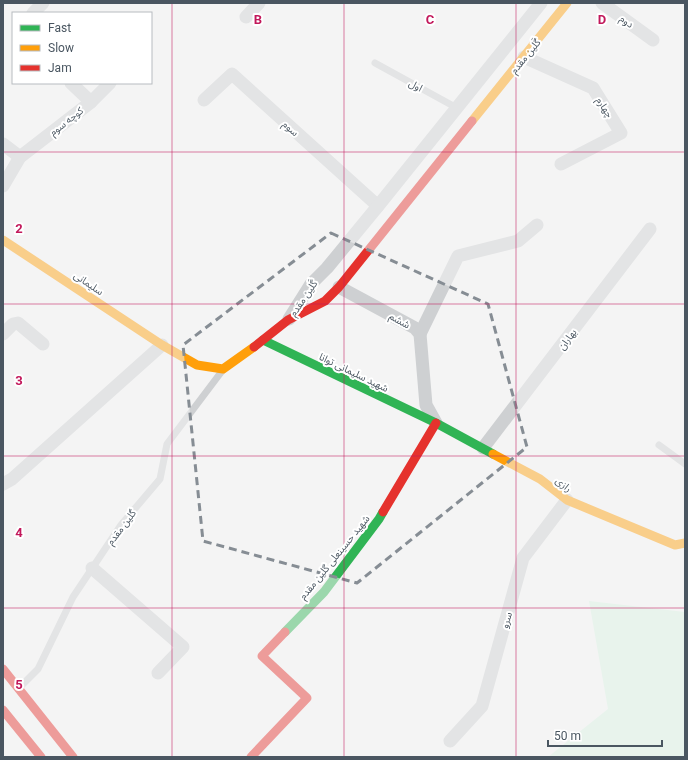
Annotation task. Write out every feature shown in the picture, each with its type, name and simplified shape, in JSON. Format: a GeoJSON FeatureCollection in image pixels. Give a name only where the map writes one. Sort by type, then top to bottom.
{"type":"FeatureCollection","features":[{"type":"Feature","properties":{"kind":"street"},"geometry":{"type":"LineString","coordinates":[[34,12],[42,3]]}},
{"type":"Feature","properties":{"kind":"street"},"geometry":{"type":"LineString","coordinates":[[246,17],[259,3]]}},
{"type":"Feature","properties":{"kind":"street","name":"گَلین مقدم"},"geometry":{"type":"LineString","coordinates":[[288,320],[311,284],[327,268],[378,206],[541,3]]}},
{"type":"Feature","properties":{"kind":"street","name":"گَلین مقدم"},"geometry":{"type":"LineString","coordinates":[[288,320],[325,301],[339,287],[567,3]]}},
{"type":"Feature","properties":{"kind":"street","name":"دوم"},"geometry":{"type":"LineString","coordinates":[[602,3],[653,40]]}},
{"type":"Feature","properties":{"kind":"street","name":"چهارم"},"geometry":{"type":"LineString","coordinates":[[524,57],[592,88],[621,133],[561,164]]}},
{"type":"Feature","properties":{"kind":"street","name":"سوم"},"geometry":{"type":"LineString","coordinates":[[204,100],[232,74],[378,206]]}},
{"type":"Feature","properties":{"kind":"street","name":"کوچه سوم"},"geometry":{"type":"LineString","coordinates":[[20,158],[91,102],[72,84]]}},
{"type":"Feature","properties":{"kind":"street"},"geometry":{"type":"LineString","coordinates":[[91,102],[109,84]]}},
{"type":"Feature","properties":{"kind":"street"},"geometry":{"type":"LineString","coordinates":[[3,144],[20,158],[3,186]]}},
{"type":"Feature","properties":{"kind":"street"},"geometry":{"type":"LineString","coordinates":[[420,334],[458,256],[518,241],[537,226]]}},
{"type":"Feature","properties":{"kind":"street","name":"بهاران"},"geometry":{"type":"LineString","coordinates":[[483,448],[650,229]]}},
{"type":"Feature","properties":{"kind":"street","name":"سلیمانی"},"geometry":{"type":"LineString","coordinates":[[3,240],[162,345],[197,365],[223,369]]}},
{"type":"Feature","properties":{"kind":"street","name":"ششم"},"geometry":{"type":"LineString","coordinates":[[339,287],[415,328],[420,334],[426,405],[436,423]]}},
{"type":"Feature","properties":{"kind":"street"},"geometry":{"type":"LineString","coordinates":[[223,369],[288,320]]}},
{"type":"Feature","properties":{"kind":"street"},"geometry":{"type":"LineString","coordinates":[[3,334],[12,324],[18,323],[43,344]]}},
{"type":"Feature","properties":{"kind":"street","name":"شهید سلیمانی توانا"},"geometry":{"type":"LineString","coordinates":[[263,340],[436,423]]}},
{"type":"Feature","properties":{"kind":"street"},"geometry":{"type":"LineString","coordinates":[[3,484],[12,479],[162,345]]}},
{"type":"Feature","properties":{"kind":"street","name":"رازی"},"geometry":{"type":"LineString","coordinates":[[436,423],[540,479],[567,500],[675,545],[685,543]]}},
{"type":"Feature","properties":{"kind":"street","name":"شهید حسینعلی گلین مقدم"},"geometry":{"type":"LineString","coordinates":[[250,757],[307,698],[262,656],[324,592],[379,519],[436,423]]}},
{"type":"Feature","properties":{"kind":"street","name":"سرو"},"geometry":{"type":"LineString","coordinates":[[450,741],[482,706],[523,558],[567,500]]}},
{"type":"Feature","properties":{"kind":"street"},"geometry":{"type":"LineString","coordinates":[[92,568],[183,647],[158,673]]}},
{"type":"Feature","properties":{"kind":"street"},"geometry":{"type":"LineString","coordinates":[[3,669],[73,757]]}},
{"type":"Feature","properties":{"kind":"street"},"geometry":{"type":"LineString","coordinates":[[3,710],[41,757]]}},
{"type":"Feature","properties":{"kind":"lane","name":"اول"},"geometry":{"type":"LineString","coordinates":[[374,63],[457,108]]}},
{"type":"Feature","properties":{"kind":"lane","name":"گلین مقدم"},"geometry":{"type":"LineString","coordinates":[[19,688],[38,669],[73,597],[121,525],[160,479],[167,444],[223,369]]}},
{"type":"Feature","properties":{"kind":"lane"},"geometry":{"type":"LineString","coordinates":[[659,445],[685,464]]}},
{"type":"Feature","properties":{"kind":"highlighted area"},"geometry":{"type":"Polygon","coordinates":[[[331,233],[488,304],[527,447],[357,583],[203,541],[183,345],[331,233]]]}},
{"type":"Feature","properties":{"kind":"green space"},"geometry":{"type":"Polygon","coordinates":[[[589,601],[685,612],[685,757],[548,757],[608,709],[589,601]]]}},
{"type":"Feature","properties":{"kind":"traffic: fast"},"geometry":{"type":"LineString","coordinates":[[263,340],[436,423],[493,454]]}},
{"type":"Feature","properties":{"kind":"traffic: fast"},"geometry":{"type":"LineString","coordinates":[[285,632],[324,592],[383,512]]}},
{"type":"Feature","properties":{"kind":"traffic: slow"},"geometry":{"type":"LineString","coordinates":[[472,121],[567,3]]}},
{"type":"Feature","properties":{"kind":"traffic: slow"},"geometry":{"type":"LineString","coordinates":[[3,240],[162,345],[197,365],[223,369],[254,347]]}},
{"type":"Feature","properties":{"kind":"traffic: slow"},"geometry":{"type":"LineString","coordinates":[[493,454],[540,479],[567,500],[675,545],[685,543]]}},
{"type":"Feature","properties":{"kind":"traffic: jam"},"geometry":{"type":"LineString","coordinates":[[254,347],[288,320],[325,301],[339,287],[472,121]]}},
{"type":"Feature","properties":{"kind":"traffic: jam"},"geometry":{"type":"LineString","coordinates":[[383,512],[436,423]]}},
{"type":"Feature","properties":{"kind":"traffic: jam"},"geometry":{"type":"LineString","coordinates":[[251,757],[307,698],[262,656],[285,632]]}},
{"type":"Feature","properties":{"kind":"traffic: jam"},"geometry":{"type":"LineString","coordinates":[[3,669],[73,757]]}},
{"type":"Feature","properties":{"kind":"traffic: jam"},"geometry":{"type":"LineString","coordinates":[[3,710],[41,757]]}}]}
